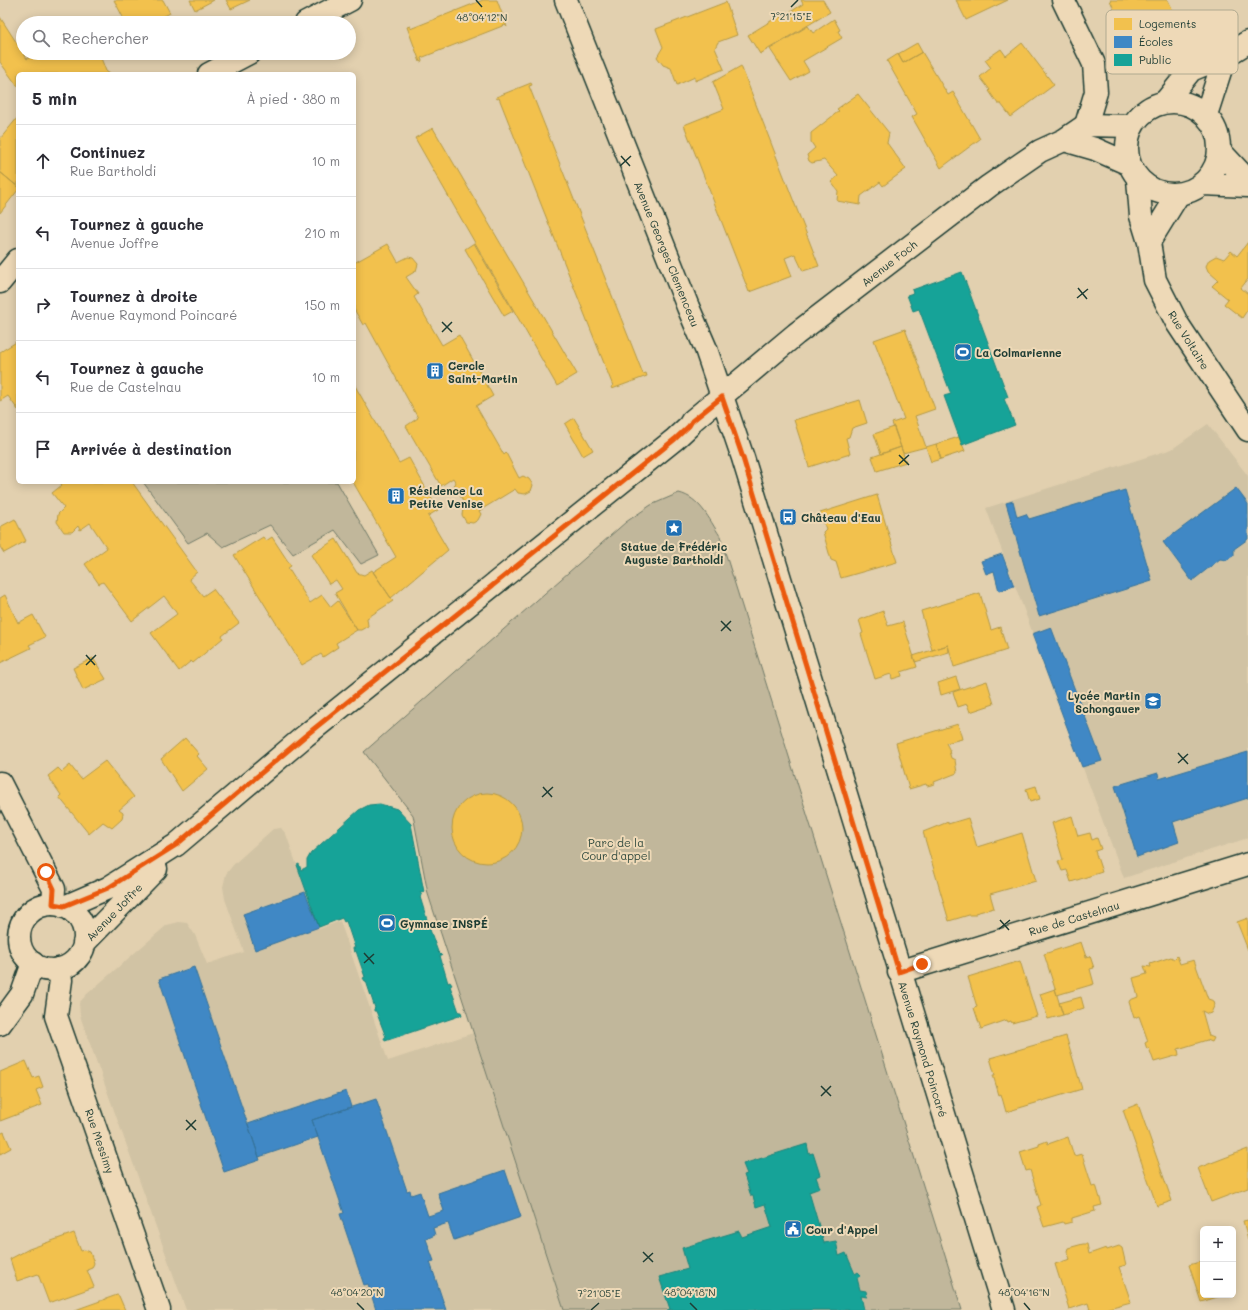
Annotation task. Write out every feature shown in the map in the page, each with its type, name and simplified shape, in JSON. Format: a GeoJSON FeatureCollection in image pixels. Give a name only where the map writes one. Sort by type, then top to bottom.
{"type":"FeatureCollection","features":[{"type":"Feature","properties":{"kind":"street"},"geometry":{"type":"LineString","coordinates":[[319,16],[350,0]]}},
{"type":"Feature","properties":{"kind":"street","name":"Avenue Georges Clemenceau"},"geometry":{"type":"LineString","coordinates":[[566,0],[706,349],[722,397]]}},
{"type":"Feature","properties":{"kind":"street"},"geometry":{"type":"LineString","coordinates":[[1063,0],[1094,64],[1096,92],[1086,125],[1132,126]]}},
{"type":"Feature","properties":{"kind":"street"},"geometry":{"type":"LineString","coordinates":[[1238,48],[1248,42]]}},
{"type":"Feature","properties":{"kind":"street"},"geometry":{"type":"LineString","coordinates":[[213,72],[236,60]]}},
{"type":"Feature","properties":{"kind":"street"},"geometry":{"type":"LineString","coordinates":[[1165,102],[1188,74]]}},
{"type":"Feature","properties":{"kind":"street"},"geometry":{"type":"LineString","coordinates":[[1206,115],[1219,74]]}},
{"type":"Feature","properties":{"kind":"street"},"geometry":{"type":"LineString","coordinates":[[1064,140],[1095,149],[1134,172],[1156,192],[1178,195],[1203,184],[1215,170],[1220,151],[1216,131],[1206,115],[1187,104],[1165,102],[1146,110],[1132,126],[1126,145],[1134,172]]}},
{"type":"Feature","properties":{"kind":"street","name":"Avenue Foch"},"geometry":{"type":"LineString","coordinates":[[722,397],[796,334],[989,186],[1040,151],[1064,140],[1086,125]]}},
{"type":"Feature","properties":{"kind":"street"},"geometry":{"type":"LineString","coordinates":[[1220,151],[1248,181]]}},
{"type":"Feature","properties":{"kind":"street","name":"Rue Voltaire"},"geometry":{"type":"LineString","coordinates":[[1134,172],[1141,216],[1149,242],[1155,280],[1177,323],[1248,430]]}},
{"type":"Feature","properties":{"kind":"street"},"geometry":{"type":"LineString","coordinates":[[1203,184],[1248,186]]}},
{"type":"Feature","properties":{"kind":"street"},"geometry":{"type":"LineString","coordinates":[[1149,242],[1178,195]]}},
{"type":"Feature","properties":{"kind":"street"},"geometry":{"type":"LineString","coordinates":[[0,282],[16,262]]}},
{"type":"Feature","properties":{"kind":"street","name":"Avenue Joffre"},"geometry":{"type":"LineString","coordinates":[[58,905],[108,888],[176,845],[305,736],[675,439],[689,426],[692,421],[722,397]]}},
{"type":"Feature","properties":{"kind":"street","name":"Avenue Raymond Poincaré"},"geometry":{"type":"LineString","coordinates":[[722,397],[743,458],[899,972],[1004,1310]]}},
{"type":"Feature","properties":{"kind":"street"},"geometry":{"type":"LineString","coordinates":[[0,783],[54,889],[58,905]]}},
{"type":"Feature","properties":{"kind":"street","name":"Avenue Joffre"},"geometry":{"type":"LineString","coordinates":[[84,944],[159,866],[176,845]]}},
{"type":"Feature","properties":{"kind":"street","name":"Rue de Castelnau"},"geometry":{"type":"LineString","coordinates":[[899,972],[1248,864]]}},
{"type":"Feature","properties":{"kind":"street"},"geometry":{"type":"LineString","coordinates":[[58,905],[78,916],[83,926],[85,937],[84,944],[77,958],[69,965],[58,969],[46,969],[33,963],[27,958],[21,948],[10,937],[27,916],[36,908],[58,905]]}},
{"type":"Feature","properties":{"kind":"street"},"geometry":{"type":"LineString","coordinates":[[0,1024],[22,994],[33,963]]}},
{"type":"Feature","properties":{"kind":"street","name":"Rue Messimy"},"geometry":{"type":"LineString","coordinates":[[58,969],[60,980],[56,1016],[159,1310]]}},
{"type":"Feature","properties":{"kind":"shaded area","name":"Lycée Martin Schongauer"},"geometry":{"type":"Polygon","coordinates":[[[1208,424],[1248,476],[1248,838],[1124,878],[986,508],[1172,449],[1208,424]]]}},
{"type":"Feature","properties":{"kind":"shaded area"},"geometry":{"type":"Polygon","coordinates":[[[281,828],[286,834],[319,929],[340,921],[388,1061],[473,1033],[564,1310],[186,1310],[80,1016],[79,1003],[87,994],[167,925],[179,922],[187,923],[195,935],[207,964],[244,952],[225,899],[223,887],[226,874],[234,864],[273,829],[281,828]]]}},
{"type":"Feature","properties":{"kind":"green space"},"geometry":{"type":"Polygon","coordinates":[[[144,484],[338,484],[379,555],[361,564],[335,530],[293,554],[270,525],[223,547],[207,533],[188,543],[144,484]]]}},
{"type":"Feature","properties":{"kind":"green space","name":"Parc de la Cour d'appel"},"geometry":{"type":"Polygon","coordinates":[[[679,493],[693,499],[698,504],[708,516],[720,536],[962,1310],[564,1310],[428,894],[413,815],[364,752],[626,522],[651,505],[679,493]]]}},
{"type":"Feature","properties":{"kind":"building: Logements"},"geometry":{"type":"Polygon","coordinates":[[[114,0],[163,0],[170,13],[164,16],[122,16],[114,0]]]}},
{"type":"Feature","properties":{"kind":"building: Logements"},"geometry":{"type":"Polygon","coordinates":[[[190,0],[214,0],[195,10],[190,0]]]}},
{"type":"Feature","properties":{"kind":"building: Logements"},"geometry":{"type":"Polygon","coordinates":[[[226,0],[250,0],[231,9],[226,0]]]}},
{"type":"Feature","properties":{"kind":"building: Logements"},"geometry":{"type":"Polygon","coordinates":[[[483,0],[497,0],[507,27],[505,25],[421,58],[422,61],[420,62],[407,27],[410,26],[410,29],[483,0]]]}},
{"type":"Feature","properties":{"kind":"building: Logements"},"geometry":{"type":"Polygon","coordinates":[[[801,0],[823,0],[830,12],[760,54],[748,35],[779,16],[781,18],[803,4],[801,0]]]}},
{"type":"Feature","properties":{"kind":"building: Logements"},"geometry":{"type":"Polygon","coordinates":[[[956,0],[1008,0],[966,20],[956,0]]]}},
{"type":"Feature","properties":{"kind":"building: Logements"},"geometry":{"type":"Polygon","coordinates":[[[1110,0],[1168,0],[1173,10],[1114,10],[1110,0]]]}},
{"type":"Feature","properties":{"kind":"building: Logements"},"geometry":{"type":"Polygon","coordinates":[[[726,2],[737,35],[718,42],[715,48],[724,69],[695,81],[695,77],[677,85],[671,68],[663,65],[657,57],[663,47],[656,29],[726,2]]]}},
{"type":"Feature","properties":{"kind":"building: Logements"},"geometry":{"type":"Polygon","coordinates":[[[0,17],[16,42],[16,60],[102,60],[107,72],[16,72],[16,84],[0,62],[0,17]]]}},
{"type":"Feature","properties":{"kind":"building: Logements"},"geometry":{"type":"Polygon","coordinates":[[[834,19],[840,30],[838,31],[842,38],[803,61],[809,71],[791,81],[770,49],[808,26],[813,33],[834,19]]]}},
{"type":"Feature","properties":{"kind":"building: Logements"},"geometry":{"type":"Polygon","coordinates":[[[917,43],[922,52],[903,63],[898,54],[917,43]]]}},
{"type":"Feature","properties":{"kind":"building: Logements"},"geometry":{"type":"Polygon","coordinates":[[[1022,43],[1054,85],[1011,117],[1001,104],[998,104],[980,77],[991,68],[985,60],[1001,49],[1006,56],[1022,43]]]}},
{"type":"Feature","properties":{"kind":"building: Logements"},"geometry":{"type":"Polygon","coordinates":[[[922,52],[948,95],[953,92],[980,139],[941,168],[912,117],[917,114],[887,61],[898,54],[903,63],[922,52]]]}},
{"type":"Feature","properties":{"kind":"building: Logements"},"geometry":{"type":"Polygon","coordinates":[[[741,66],[819,266],[803,271],[795,254],[785,258],[792,276],[749,292],[684,125],[724,109],[713,82],[741,66]]]}},
{"type":"Feature","properties":{"kind":"building: Logements"},"geometry":{"type":"Polygon","coordinates":[[[531,83],[532,85],[529,86],[643,374],[646,373],[647,376],[612,389],[611,387],[613,386],[499,98],[497,99],[496,97],[531,83]]]}},
{"type":"Feature","properties":{"kind":"building: Logements"},"geometry":{"type":"Polygon","coordinates":[[[858,94],[889,133],[887,143],[906,169],[883,186],[880,182],[861,196],[860,205],[837,201],[838,191],[831,182],[838,176],[824,160],[812,163],[809,161],[807,155],[815,148],[811,142],[811,133],[839,111],[837,109],[858,94]]]}},
{"type":"Feature","properties":{"kind":"building: Logements"},"geometry":{"type":"Polygon","coordinates":[[[16,119],[16,185],[0,172],[0,139],[16,119]]]}},
{"type":"Feature","properties":{"kind":"building: Logements"},"geometry":{"type":"Polygon","coordinates":[[[433,128],[577,374],[557,386],[415,138],[433,128]]]}},
{"type":"Feature","properties":{"kind":"building: Logements"},"geometry":{"type":"Polygon","coordinates":[[[0,172],[16,185],[16,193],[0,213],[0,172]]]}},
{"type":"Feature","properties":{"kind":"building: Logements"},"geometry":{"type":"Polygon","coordinates":[[[1248,242],[1248,279],[1241,288],[1248,294],[1248,309],[1242,318],[1224,304],[1228,299],[1212,286],[1218,280],[1208,271],[1206,266],[1209,260],[1216,256],[1224,259],[1231,251],[1237,256],[1248,242]]]}},
{"type":"Feature","properties":{"kind":"building: Logements"},"geometry":{"type":"Polygon","coordinates":[[[474,243],[513,311],[504,316],[465,249],[474,243]]]}},
{"type":"Feature","properties":{"kind":"building: Logements","name":"Cercle Saint-Martin"},"geometry":{"type":"Polygon","coordinates":[[[388,244],[398,262],[408,257],[413,258],[418,264],[416,271],[406,277],[418,294],[414,297],[442,345],[459,335],[493,396],[476,406],[504,455],[506,453],[519,478],[523,476],[529,479],[533,485],[531,491],[525,494],[518,493],[515,489],[479,511],[481,514],[478,520],[473,523],[466,522],[462,515],[463,509],[467,508],[454,485],[456,483],[453,478],[441,486],[406,426],[418,418],[366,323],[363,325],[356,313],[356,262],[388,244]]]}},
{"type":"Feature","properties":{"kind":"building: Logements"},"geometry":{"type":"Polygon","coordinates":[[[905,329],[935,409],[915,416],[926,447],[903,453],[892,423],[904,419],[874,340],[905,329]]]}},
{"type":"Feature","properties":{"kind":"building: Logements"},"geometry":{"type":"Polygon","coordinates":[[[16,342],[16,407],[8,396],[0,401],[0,352],[16,342]]]}},
{"type":"Feature","properties":{"kind":"building: Logements","name":"Résidence La Petite Venise"},"geometry":{"type":"Polygon","coordinates":[[[356,388],[399,463],[409,458],[438,510],[428,516],[448,550],[391,598],[373,572],[396,557],[354,484],[356,484],[356,388]]]}},
{"type":"Feature","properties":{"kind":"building: Logements"},"geometry":{"type":"Polygon","coordinates":[[[860,400],[867,423],[852,428],[849,437],[846,438],[850,454],[809,467],[794,420],[860,400]]]}},
{"type":"Feature","properties":{"kind":"building: Logements"},"geometry":{"type":"Polygon","coordinates":[[[574,418],[593,450],[583,456],[565,424],[574,418]]]}},
{"type":"Feature","properties":{"kind":"building: Logements"},"geometry":{"type":"Polygon","coordinates":[[[894,427],[901,447],[881,454],[874,434],[894,427]]]}},
{"type":"Feature","properties":{"kind":"building: Logements"},"geometry":{"type":"Polygon","coordinates":[[[959,437],[965,451],[941,459],[936,444],[959,437]]]}},
{"type":"Feature","properties":{"kind":"building: Logements"},"geometry":{"type":"Polygon","coordinates":[[[936,444],[941,459],[931,462],[926,447],[936,444]]]}},
{"type":"Feature","properties":{"kind":"building: Logements"},"geometry":{"type":"Polygon","coordinates":[[[901,447],[906,462],[877,471],[872,457],[901,447]]]}},
{"type":"Feature","properties":{"kind":"building: Logements"},"geometry":{"type":"Polygon","coordinates":[[[61,484],[133,484],[197,572],[189,579],[203,596],[213,589],[239,623],[222,636],[223,638],[193,663],[191,661],[179,671],[151,633],[177,614],[164,596],[132,621],[103,582],[99,584],[85,564],[107,548],[90,523],[80,530],[78,526],[72,532],[64,532],[57,522],[58,514],[64,508],[52,493],[62,485],[61,484]]]}},
{"type":"Feature","properties":{"kind":"building: Logements"},"geometry":{"type":"Polygon","coordinates":[[[877,495],[897,562],[841,578],[836,562],[831,560],[823,532],[826,529],[820,513],[877,495]]]}},
{"type":"Feature","properties":{"kind":"building: Logements"},"geometry":{"type":"Polygon","coordinates":[[[15,519],[26,541],[4,553],[0,547],[0,527],[15,519]]]}},
{"type":"Feature","properties":{"kind":"building: Logements"},"geometry":{"type":"Polygon","coordinates":[[[263,537],[266,541],[272,537],[291,566],[288,568],[310,603],[322,595],[331,607],[338,601],[357,630],[336,643],[338,647],[323,657],[321,654],[302,665],[234,555],[263,537]]]}},
{"type":"Feature","properties":{"kind":"building: Logements"},"geometry":{"type":"Polygon","coordinates":[[[336,539],[357,573],[364,575],[372,570],[393,601],[367,618],[368,626],[361,630],[357,630],[335,593],[342,589],[336,580],[329,584],[311,555],[336,539]]]}},
{"type":"Feature","properties":{"kind":"building: Logements"},"geometry":{"type":"Polygon","coordinates":[[[980,593],[991,630],[1000,627],[1007,650],[954,667],[948,645],[932,650],[921,611],[980,593]]]}},
{"type":"Feature","properties":{"kind":"building: Logements"},"geometry":{"type":"Polygon","coordinates":[[[5,595],[18,623],[33,615],[45,637],[29,645],[31,648],[0,663],[0,598],[5,595]]]}},
{"type":"Feature","properties":{"kind":"building: Logements"},"geometry":{"type":"Polygon","coordinates":[[[883,611],[888,626],[903,622],[917,667],[901,672],[902,676],[892,679],[891,674],[875,679],[861,634],[863,633],[859,620],[883,611]]]}},
{"type":"Feature","properties":{"kind":"building: Logements"},"geometry":{"type":"Polygon","coordinates":[[[948,645],[949,652],[915,662],[913,656],[948,645]]]}},
{"type":"Feature","properties":{"kind":"building: Logements"},"geometry":{"type":"Polygon","coordinates":[[[93,658],[106,679],[83,690],[73,668],[93,658]]]}},
{"type":"Feature","properties":{"kind":"building: Logements"},"geometry":{"type":"Polygon","coordinates":[[[956,677],[960,689],[941,695],[938,683],[956,677]]]}},
{"type":"Feature","properties":{"kind":"building: Logements"},"geometry":{"type":"Polygon","coordinates":[[[987,681],[994,704],[970,712],[967,704],[958,707],[953,692],[987,681]]]}},
{"type":"Feature","properties":{"kind":"building: Logements"},"geometry":{"type":"Polygon","coordinates":[[[958,724],[962,739],[946,743],[950,751],[951,758],[955,760],[957,773],[934,782],[935,784],[927,786],[926,784],[909,789],[896,743],[958,724]]]}},
{"type":"Feature","properties":{"kind":"building: Logements"},"geometry":{"type":"Polygon","coordinates":[[[185,738],[199,754],[197,756],[208,769],[182,791],[161,759],[185,738]]]}},
{"type":"Feature","properties":{"kind":"building: Logements"},"geometry":{"type":"Polygon","coordinates":[[[105,761],[134,797],[119,810],[123,813],[122,819],[112,828],[103,822],[89,834],[59,797],[61,795],[48,776],[58,768],[62,772],[70,765],[81,779],[105,761]]]}},
{"type":"Feature","properties":{"kind":"building: Logements"},"geometry":{"type":"Polygon","coordinates":[[[1036,786],[1040,799],[1030,802],[1026,789],[1036,786]]]}},
{"type":"Feature","properties":{"kind":"building: Logements"},"geometry":{"type":"Polygon","coordinates":[[[480,793],[494,793],[507,799],[516,808],[520,814],[522,828],[520,842],[512,853],[501,861],[494,863],[480,863],[473,861],[462,853],[454,842],[452,835],[452,821],[454,814],[462,803],[473,795],[480,793]]]}},
{"type":"Feature","properties":{"kind":"building: Logements"},"geometry":{"type":"Polygon","coordinates":[[[1072,816],[1078,836],[1090,833],[1092,840],[1097,838],[1101,849],[1095,851],[1102,872],[1071,882],[1067,870],[1062,871],[1058,861],[1063,860],[1052,823],[1072,816]]]}},
{"type":"Feature","properties":{"kind":"building: Logements"},"geometry":{"type":"Polygon","coordinates":[[[968,818],[977,847],[1022,833],[1036,881],[990,894],[994,908],[975,913],[975,915],[969,915],[949,921],[923,832],[948,822],[948,824],[968,818]]]}},
{"type":"Feature","properties":{"kind":"building: Logements"},"geometry":{"type":"Polygon","coordinates":[[[1248,918],[1248,950],[1237,922],[1248,918]]]}},
{"type":"Feature","properties":{"kind":"building: Logements"},"geometry":{"type":"Polygon","coordinates":[[[1081,942],[1086,957],[1090,956],[1094,968],[1090,969],[1094,984],[1057,995],[1044,954],[1081,942]]]}},
{"type":"Feature","properties":{"kind":"building: Logements"},"geometry":{"type":"Polygon","coordinates":[[[1177,956],[1180,964],[1194,960],[1208,999],[1214,1001],[1215,1004],[1211,1013],[1208,1014],[1202,1011],[1209,1036],[1214,1038],[1212,1042],[1207,1040],[1178,1049],[1179,1055],[1154,1062],[1149,1048],[1147,1049],[1145,1043],[1148,1041],[1139,1016],[1134,1018],[1129,1002],[1130,1000],[1138,997],[1133,978],[1147,974],[1144,966],[1151,967],[1150,964],[1171,957],[1174,959],[1177,956]]]}},
{"type":"Feature","properties":{"kind":"building: Logements"},"geometry":{"type":"Polygon","coordinates":[[[1020,961],[1037,1016],[1012,1023],[1011,1021],[1008,1022],[1007,1020],[981,1029],[974,1008],[977,1007],[968,977],[1020,961]]]}},
{"type":"Feature","properties":{"kind":"building: Logements"},"geometry":{"type":"Polygon","coordinates":[[[1055,989],[1063,1015],[1048,1019],[1040,994],[1055,989]]]}},
{"type":"Feature","properties":{"kind":"building: Logements"},"geometry":{"type":"Polygon","coordinates":[[[1081,997],[1084,1008],[1063,1015],[1059,1003],[1081,997]]]}},
{"type":"Feature","properties":{"kind":"building: Logements"},"geometry":{"type":"Polygon","coordinates":[[[1066,1036],[1082,1089],[1006,1112],[1001,1094],[999,1095],[993,1075],[995,1075],[990,1058],[1066,1036]]]}},
{"type":"Feature","properties":{"kind":"building: Logements"},"geometry":{"type":"Polygon","coordinates":[[[26,1061],[33,1078],[39,1076],[43,1087],[36,1090],[42,1105],[0,1121],[0,1072],[26,1061]]]}},
{"type":"Feature","properties":{"kind":"building: Logements"},"geometry":{"type":"Polygon","coordinates":[[[1138,1104],[1172,1201],[1157,1206],[1123,1110],[1138,1104]]]}},
{"type":"Feature","properties":{"kind":"building: Logements"},"geometry":{"type":"Polygon","coordinates":[[[4,1132],[11,1148],[0,1154],[0,1134],[4,1132]]]}},
{"type":"Feature","properties":{"kind":"building: Logements"},"geometry":{"type":"Polygon","coordinates":[[[1068,1137],[1074,1156],[1082,1154],[1092,1186],[1096,1185],[1102,1205],[1094,1207],[1095,1211],[1072,1218],[1072,1222],[1064,1224],[1063,1222],[1044,1227],[1037,1207],[1041,1205],[1030,1170],[1026,1171],[1020,1152],[1039,1146],[1039,1144],[1047,1141],[1048,1144],[1068,1137]]]}},
{"type":"Feature","properties":{"kind":"building: Logements"},"geometry":{"type":"Polygon","coordinates":[[[1248,1149],[1248,1188],[1211,1202],[1198,1168],[1248,1149]]]}},
{"type":"Feature","properties":{"kind":"building: Logements"},"geometry":{"type":"Polygon","coordinates":[[[1248,1220],[1248,1239],[1243,1221],[1248,1220]]]}},
{"type":"Feature","properties":{"kind":"building: Logements"},"geometry":{"type":"Polygon","coordinates":[[[74,1233],[81,1251],[85,1250],[90,1252],[94,1263],[92,1268],[87,1270],[94,1287],[49,1303],[38,1274],[17,1281],[10,1259],[29,1249],[74,1233]]]}},
{"type":"Feature","properties":{"kind":"building: Logements"},"geometry":{"type":"Polygon","coordinates":[[[1087,1244],[1089,1254],[1106,1248],[1107,1250],[1119,1246],[1122,1248],[1126,1265],[1119,1267],[1131,1302],[1101,1310],[1090,1310],[1088,1303],[1069,1309],[1055,1264],[1070,1259],[1067,1251],[1068,1248],[1087,1244]]]}},
{"type":"Feature","properties":{"kind":"building: Logements"},"geometry":{"type":"Polygon","coordinates":[[[1200,1262],[1200,1298],[1214,1298],[1201,1302],[1189,1265],[1200,1262]]]}},
{"type":"Feature","properties":{"kind":"building: Logements"},"geometry":{"type":"Polygon","coordinates":[[[117,1295],[119,1296],[125,1310],[75,1310],[117,1295]]]}},
{"type":"Feature","properties":{"kind":"building: Écoles"},"geometry":{"type":"Polygon","coordinates":[[[1236,488],[1248,504],[1248,539],[1234,549],[1234,555],[1227,560],[1220,559],[1192,581],[1163,542],[1236,488]]]}},
{"type":"Feature","properties":{"kind":"building: Écoles"},"geometry":{"type":"Polygon","coordinates":[[[1125,490],[1152,581],[1039,616],[1006,503],[1013,501],[1017,517],[1026,514],[1029,519],[1125,490]]]}},
{"type":"Feature","properties":{"kind":"building: Écoles"},"geometry":{"type":"Polygon","coordinates":[[[1002,554],[1014,586],[999,591],[994,571],[986,574],[981,561],[1002,554]]]}},
{"type":"Feature","properties":{"kind":"building: Écoles"},"geometry":{"type":"Polygon","coordinates":[[[1051,627],[1102,761],[1082,767],[1032,634],[1051,627]]]}},
{"type":"Feature","properties":{"kind":"building: Écoles"},"geometry":{"type":"Polygon","coordinates":[[[1248,752],[1248,798],[1173,822],[1179,842],[1137,857],[1115,786],[1158,773],[1159,779],[1248,752]]]}},
{"type":"Feature","properties":{"kind":"building: Écoles"},"geometry":{"type":"Polygon","coordinates":[[[305,892],[319,927],[255,950],[243,914],[305,892]]]}},
{"type":"Feature","properties":{"kind":"building: Écoles"},"geometry":{"type":"Polygon","coordinates":[[[194,967],[260,1160],[224,1172],[159,979],[194,967]]]}},
{"type":"Feature","properties":{"kind":"building: Écoles"},"geometry":{"type":"Polygon","coordinates":[[[346,1091],[351,1107],[312,1120],[318,1137],[259,1157],[248,1124],[346,1091]]]}},
{"type":"Feature","properties":{"kind":"building: Écoles"},"geometry":{"type":"Polygon","coordinates":[[[376,1099],[407,1191],[410,1190],[411,1195],[420,1192],[428,1216],[444,1211],[438,1193],[505,1170],[521,1217],[454,1240],[448,1223],[433,1228],[435,1235],[426,1239],[434,1261],[430,1262],[446,1310],[376,1310],[368,1284],[364,1285],[340,1214],[344,1213],[312,1120],[376,1099]]]}},
{"type":"Feature","properties":{"kind":"building: Public","name":"La Colmarienne"},"geometry":{"type":"Polygon","coordinates":[[[962,272],[1008,397],[1004,399],[1015,425],[962,445],[944,396],[951,394],[919,309],[913,311],[907,295],[913,293],[912,290],[962,272]]]}},
{"type":"Feature","properties":{"kind":"building: Public","name":"Gymnase INSPÉ"},"geometry":{"type":"Polygon","coordinates":[[[380,804],[397,809],[411,824],[424,892],[420,892],[422,896],[420,897],[428,923],[430,922],[431,926],[429,927],[438,952],[442,956],[440,956],[448,983],[450,982],[452,985],[450,986],[459,1012],[461,1012],[462,1015],[385,1041],[384,1038],[386,1037],[376,1011],[374,1011],[375,1008],[366,981],[363,978],[365,977],[356,951],[354,952],[353,948],[355,948],[346,921],[344,922],[342,918],[319,927],[297,865],[299,864],[301,870],[307,867],[307,860],[311,853],[359,810],[369,805],[380,804]]]}},
{"type":"Feature","properties":{"kind":"building: Public","name":"Cour d'Appel"},"geometry":{"type":"Polygon","coordinates":[[[807,1144],[809,1154],[813,1153],[820,1175],[816,1177],[820,1188],[809,1192],[824,1243],[836,1241],[839,1256],[846,1253],[855,1274],[858,1272],[861,1275],[857,1278],[860,1290],[866,1291],[867,1297],[861,1296],[864,1310],[667,1310],[670,1309],[659,1277],[688,1269],[682,1248],[739,1231],[742,1237],[772,1227],[765,1204],[756,1207],[744,1175],[747,1174],[743,1164],[807,1144]]]}},
{"type":"Feature","properties":{"kind":"place","name":"La Colmarienne"},"geometry":{"type":"Point","coordinates":[963,352]}},
{"type":"Feature","properties":{"kind":"place","name":"Cercle Saint-Martin"},"geometry":{"type":"Point","coordinates":[435,371]}},
{"type":"Feature","properties":{"kind":"place","name":"Résidence La Petite Venise"},"geometry":{"type":"Point","coordinates":[396,496]}},
{"type":"Feature","properties":{"kind":"place","name":"Château d'Eau"},"geometry":{"type":"Point","coordinates":[788,517]}},
{"type":"Feature","properties":{"kind":"place","name":"Statue de Frédéric Auguste Bartholdi"},"geometry":{"type":"Point","coordinates":[674,528]}},
{"type":"Feature","properties":{"kind":"place","name":"Lycée Martin Schongauer"},"geometry":{"type":"Point","coordinates":[1153,701]}},
{"type":"Feature","properties":{"kind":"place","name":"Gymnase INSPÉ"},"geometry":{"type":"Point","coordinates":[387,923]}},
{"type":"Feature","properties":{"kind":"place","name":"Cour d'Appel"},"geometry":{"type":"Point","coordinates":[793,1229]}},
{"type":"Feature","properties":{"kind":"route"},"geometry":{"type":"LineString","coordinates":[[46,872],[54,889],[53,904],[64,906],[108,888],[176,845],[305,736],[604,496],[639,466],[675,439],[689,426],[692,421],[722,397],[743,458],[899,972],[922,964]]}}]}
